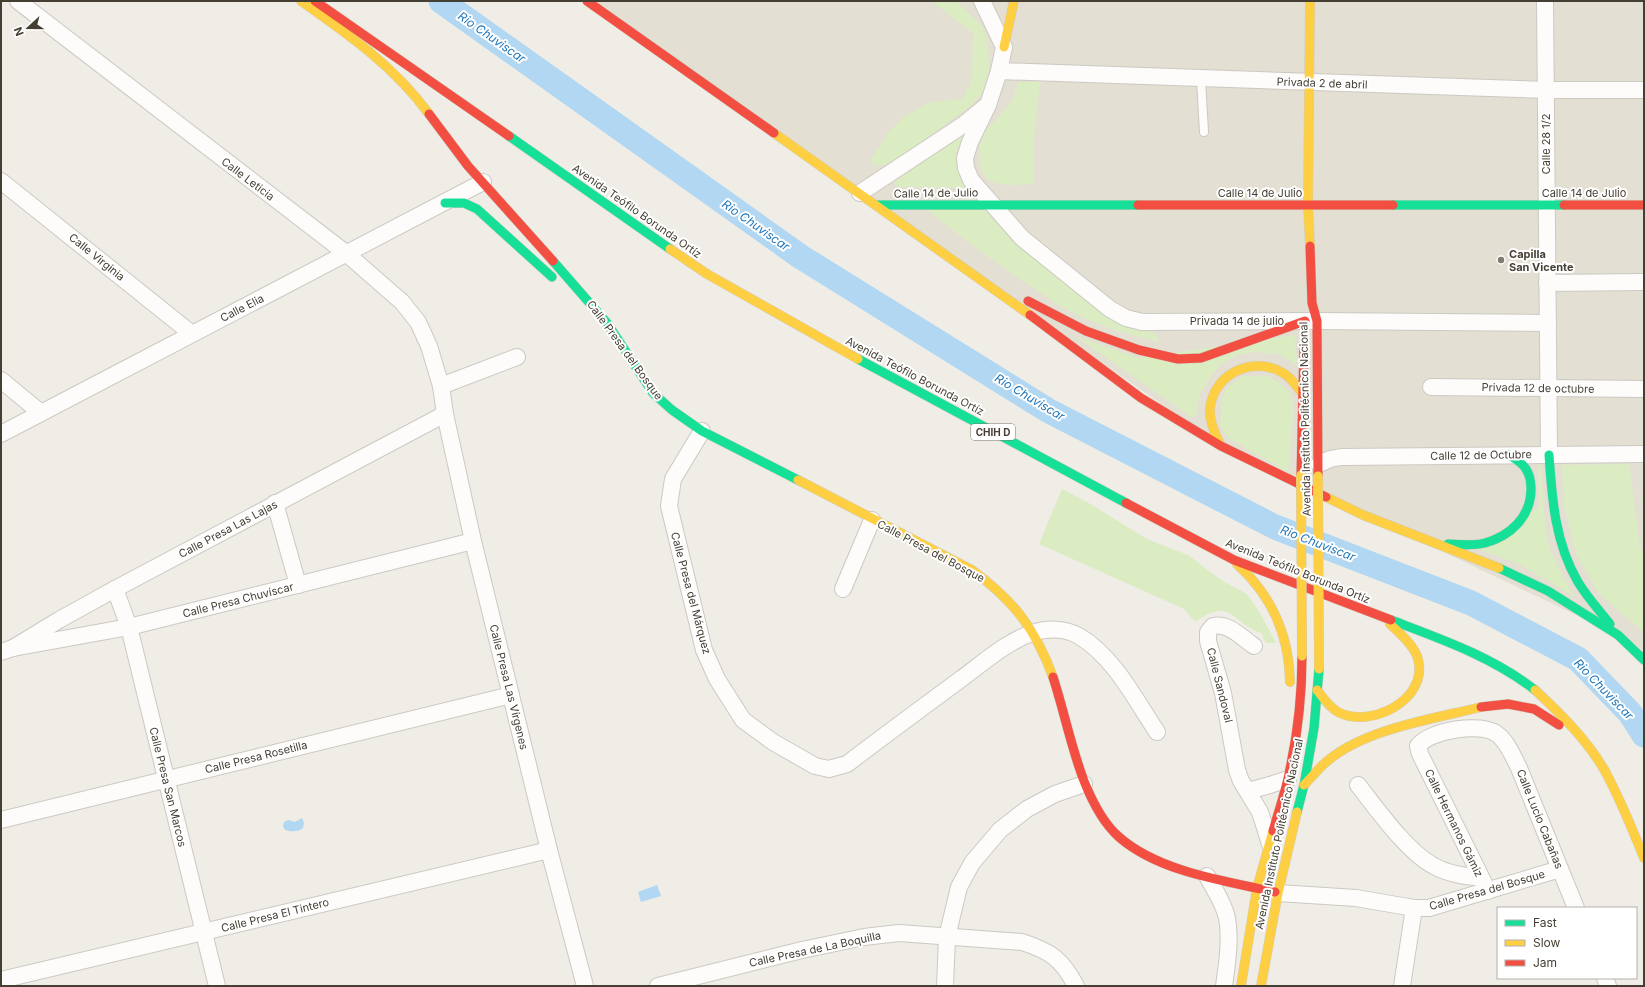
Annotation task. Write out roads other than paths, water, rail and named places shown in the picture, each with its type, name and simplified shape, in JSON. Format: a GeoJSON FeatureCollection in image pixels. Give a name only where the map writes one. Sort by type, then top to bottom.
{"type":"FeatureCollection","features":[{"type":"Feature","properties":{"kind":"main road","name":"Calle Presa del Bosque"},"geometry":{"type":"LineString","coordinates":[[301,1],[364,47],[404,84],[419,101],[452,147],[567,275],[607,323],[638,372],[661,402],[702,431],[872,520],[972,570],[990,583],[1017,611],[1032,633],[1046,659],[1084,784],[1102,817],[1120,837],[1140,851],[1167,864],[1207,876],[1278,893]]}},
{"type":"Feature","properties":{"kind":"main road","name":"Avenida Teófilo Borunda Ortíz"},"geometry":{"type":"LineString","coordinates":[[315,1],[707,274],[871,367],[1234,560],[1457,646],[1503,669],[1534,689],[1562,715],[1586,744],[1604,770],[1623,806],[1644,858]]}},
{"type":"Feature","properties":{"kind":"main road"},"geometry":{"type":"LineString","coordinates":[[587,1],[988,284],[1142,398],[1221,446],[1363,515],[1507,571],[1548,591],[1618,634]]}},
{"type":"Feature","properties":{"kind":"main road"},"geometry":{"type":"LineString","coordinates":[[1004,46],[1014,1]]}},
{"type":"Feature","properties":{"kind":"main road","name":"Avenida Instituto Politécnico Nacional"},"geometry":{"type":"LineString","coordinates":[[1241,986],[1257,888],[1289,774],[1298,724],[1302,678],[1302,393],[1308,326],[1312,303],[1308,205],[1310,1]]}},
{"type":"Feature","properties":{"kind":"main road"},"geometry":{"type":"LineString","coordinates":[[445,203],[464,203],[477,209],[564,288],[607,323]]}},
{"type":"Feature","properties":{"kind":"main road","name":"Calle 14 de Julio"},"geometry":{"type":"LineString","coordinates":[[877,205],[1644,205]]}},
{"type":"Feature","properties":{"kind":"main road"},"geometry":{"type":"LineString","coordinates":[[988,284],[1034,304],[1086,331],[1139,350],[1178,359],[1201,358],[1308,326]]}},
{"type":"Feature","properties":{"kind":"main road","name":"Avenida Instituto Politécnico Nacional"},"geometry":{"type":"LineString","coordinates":[[1261,986],[1278,893],[1304,785],[1314,728],[1319,669],[1319,470],[1308,326]]}},
{"type":"Feature","properties":{"kind":"main road"},"geometry":{"type":"LineString","coordinates":[[1221,446],[1212,428],[1210,413],[1213,395],[1223,380],[1235,371],[1252,367],[1273,368],[1288,376],[1302,393]]}},
{"type":"Feature","properties":{"kind":"main road"},"geometry":{"type":"LineString","coordinates":[[1433,543],[1465,546],[1486,542],[1505,533],[1520,522],[1529,504],[1532,489],[1528,472],[1520,462],[1506,454]]}},
{"type":"Feature","properties":{"kind":"main road"},"geometry":{"type":"LineString","coordinates":[[1549,455],[1552,508],[1556,528],[1565,556],[1578,582],[1618,634],[1644,660]]}},
{"type":"Feature","properties":{"kind":"main road"},"geometry":{"type":"LineString","coordinates":[[1234,560],[1267,597],[1279,623],[1287,649],[1291,679],[1290,694]]}},
{"type":"Feature","properties":{"kind":"main road"},"geometry":{"type":"LineString","coordinates":[[1317,690],[1327,703],[1338,713],[1355,717],[1373,715],[1392,709],[1407,699],[1418,678],[1418,660],[1410,642],[1383,618]]}},
{"type":"Feature","properties":{"kind":"main road"},"geometry":{"type":"LineString","coordinates":[[1304,785],[1326,762],[1355,743],[1381,732],[1481,707],[1508,704],[1534,710],[1586,744]]}},
{"type":"Feature","properties":{"kind":"main road"},"geometry":{"type":"LineString","coordinates":[[1289,715],[1289,774]]}},
{"type":"Feature","properties":{"kind":"street","name":"Calle Leticia"},"geometry":{"type":"LineString","coordinates":[[18,1],[347,254],[402,302],[418,322],[429,346],[441,386]]}},
{"type":"Feature","properties":{"kind":"street"},"geometry":{"type":"LineString","coordinates":[[982,1],[1004,46],[999,71],[988,105],[970,142],[965,158],[966,168],[971,180],[994,204]]}},
{"type":"Feature","properties":{"kind":"street","name":"Calle 28 1/2"},"geometry":{"type":"LineString","coordinates":[[1545,1],[1549,455]]}},
{"type":"Feature","properties":{"kind":"street","name":"Privada 2 de abril"},"geometry":{"type":"LineString","coordinates":[[999,71],[1546,90],[1644,90]]}},
{"type":"Feature","properties":{"kind":"street"},"geometry":{"type":"LineString","coordinates":[[860,193],[963,124],[988,105]]}},
{"type":"Feature","properties":{"kind":"street","name":"Calle Virginia"},"geometry":{"type":"LineString","coordinates":[[1,181],[192,334]]}},
{"type":"Feature","properties":{"kind":"street","name":"Calle Elia"},"geometry":{"type":"LineString","coordinates":[[1,434],[483,182]]}},
{"type":"Feature","properties":{"kind":"street","name":"Privada 14 de julio"},"geometry":{"type":"LineString","coordinates":[[994,204],[1022,238],[1110,309],[1126,318],[1142,322],[1308,326],[1548,323]]}},
{"type":"Feature","properties":{"kind":"street"},"geometry":{"type":"LineString","coordinates":[[1547,283],[1644,282]]}},
{"type":"Feature","properties":{"kind":"street"},"geometry":{"type":"LineString","coordinates":[[441,386],[517,357]]}},
{"type":"Feature","properties":{"kind":"street"},"geometry":{"type":"LineString","coordinates":[[1,380],[42,413]]}},
{"type":"Feature","properties":{"kind":"street","name":"Calle Presa Las Vírgenes"},"geometry":{"type":"LineString","coordinates":[[441,386],[445,414],[474,541],[549,850],[585,986]]}},
{"type":"Feature","properties":{"kind":"street","name":"Privada 12 de octubre"},"geometry":{"type":"LineString","coordinates":[[1431,387],[1644,389]]}},
{"type":"Feature","properties":{"kind":"street","name":"Calle Presa Las Lajas"},"geometry":{"type":"LineString","coordinates":[[7,650],[115,589],[445,414]]}},
{"type":"Feature","properties":{"kind":"street","name":"Calle Presa del Márquez"},"geometry":{"type":"LineString","coordinates":[[702,431],[673,479],[669,506],[674,530],[704,650],[716,679],[743,720],[773,742],[815,766],[830,769],[847,764],[1003,648],[1032,633],[1048,629],[1062,630],[1079,636],[1101,653],[1122,679],[1157,732]]}},
{"type":"Feature","properties":{"kind":"street","name":"Calle 12 de Octubre"},"geometry":{"type":"LineString","coordinates":[[1319,470],[1330,459],[1341,457],[1506,454],[1644,454]]}},
{"type":"Feature","properties":{"kind":"street"},"geometry":{"type":"LineString","coordinates":[[275,503],[298,585]]}},
{"type":"Feature","properties":{"kind":"street"},"geometry":{"type":"LineString","coordinates":[[842,590],[872,520]]}},
{"type":"Feature","properties":{"kind":"street","name":"Calle Presa Chuvíscar"},"geometry":{"type":"LineString","coordinates":[[7,650],[129,627],[474,541]]}},
{"type":"Feature","properties":{"kind":"street","name":"Calle Presa San Marcos"},"geometry":{"type":"LineString","coordinates":[[115,589],[129,627],[217,986]]}},
{"type":"Feature","properties":{"kind":"street","name":"Calle Sandoval"},"geometry":{"type":"LineString","coordinates":[[1248,790],[1237,770],[1228,714],[1208,641],[1208,632],[1213,626],[1221,625],[1230,628],[1254,646]]}},
{"type":"Feature","properties":{"kind":"street","name":"Calle Presa Rosetilla"},"geometry":{"type":"LineString","coordinates":[[1,820],[511,695]]}},
{"type":"Feature","properties":{"kind":"street","name":"Calle Hermanos Gámiz"},"geometry":{"type":"LineString","coordinates":[[1485,885],[1420,754],[1418,746],[1421,742],[1428,738],[1451,731],[1482,728],[1497,734]]}},
{"type":"Feature","properties":{"kind":"street","name":"Calle Lucio Cabañas"},"geometry":{"type":"LineString","coordinates":[[1497,734],[1510,751],[1519,768],[1576,907]]}},
{"type":"Feature","properties":{"kind":"street"},"geometry":{"type":"LineString","coordinates":[[1270,844],[1260,812],[1248,790],[1270,785],[1289,774]]}},
{"type":"Feature","properties":{"kind":"street"},"geometry":{"type":"LineString","coordinates":[[945,986],[947,937],[959,887],[972,863],[1000,830],[1027,809],[1055,794],[1084,784]]}},
{"type":"Feature","properties":{"kind":"street"},"geometry":{"type":"LineString","coordinates":[[1358,784],[1414,853],[1434,866],[1485,885]]}},
{"type":"Feature","properties":{"kind":"street","name":"Calle Presa El Tintero"},"geometry":{"type":"LineString","coordinates":[[1,980],[549,850]]}},
{"type":"Feature","properties":{"kind":"street","name":"Calle Presa del Bosque"},"geometry":{"type":"LineString","coordinates":[[1278,893],[1356,898],[1414,908],[1428,908],[1485,885],[1560,869]]}},
{"type":"Feature","properties":{"kind":"street"},"geometry":{"type":"LineString","coordinates":[[1207,876],[1227,917],[1229,933],[1228,957],[1224,986]]}},
{"type":"Feature","properties":{"kind":"street","name":"Calle Presa del Bosque"},"geometry":{"type":"LineString","coordinates":[[1402,986],[1414,908]]}},
{"type":"Feature","properties":{"kind":"street","name":"Calle Presa de La Boquilla"},"geometry":{"type":"LineString","coordinates":[[658,986],[802,950],[864,937],[899,933],[1022,942],[1040,948],[1055,956],[1068,971],[1076,986]]}},
{"type":"Feature","properties":{"kind":"lane"},"geometry":{"type":"LineString","coordinates":[[1201,79],[1204,132]]}},
{"type":"Feature","properties":{"kind":"water"},"geometry":{"type":"Polygon","coordinates":[[[302,818],[304,823],[303,828],[295,831],[285,830],[283,826],[284,822],[288,820],[295,822],[302,818]]]}},
{"type":"Feature","properties":{"kind":"water"},"geometry":{"type":"Polygon","coordinates":[[[657,885],[661,896],[641,902],[638,892],[657,885]]]}},
{"type":"Feature","properties":{"kind":"waterway","name":"Rio Chuviscar"},"geometry":{"type":"LineString","coordinates":[[441,1],[801,257],[1049,411],[1275,527],[1471,603],[1578,659],[1630,713],[1644,735]]}},
{"type":"Feature","properties":{"kind":"place","name":"Capilla San Vicente"},"geometry":{"type":"Point","coordinates":[1501,260]}}]}
